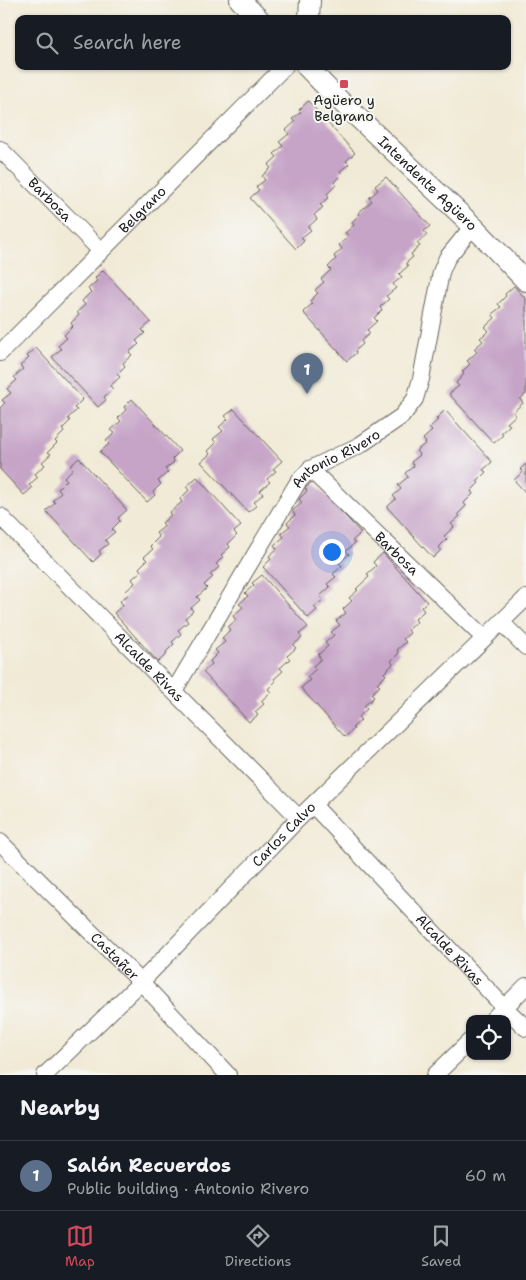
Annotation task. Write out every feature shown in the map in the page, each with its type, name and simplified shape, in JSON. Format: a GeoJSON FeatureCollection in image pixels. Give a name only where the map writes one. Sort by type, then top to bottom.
{"type":"FeatureCollection","features":[{"type":"Feature","properties":{"kind":"street"},"geometry":{"type":"LineString","coordinates":[[240,0],[255,15]]}},
{"type":"Feature","properties":{"kind":"street"},"geometry":{"type":"LineString","coordinates":[[308,15],[310,0]]}},
{"type":"Feature","properties":{"kind":"street","name":"Belgrano"},"geometry":{"type":"LineString","coordinates":[[0,353],[281,70]]}},
{"type":"Feature","properties":{"kind":"street","name":"Intendente Agüero"},"geometry":{"type":"LineString","coordinates":[[310,70],[474,226],[526,281]]}},
{"type":"Feature","properties":{"kind":"street","name":"Barbosa"},"geometry":{"type":"LineString","coordinates":[[0,149],[102,250]]}},
{"type":"Feature","properties":{"kind":"street","name":"Antonio Rivero"},"geometry":{"type":"LineString","coordinates":[[174,691],[298,482],[310,469],[360,445],[402,416],[415,399],[421,379],[441,272],[447,258],[474,226]]}},
{"type":"Feature","properties":{"kind":"street","name":"Barbosa"},"geometry":{"type":"LineString","coordinates":[[310,469],[484,638]]}},
{"type":"Feature","properties":{"kind":"street","name":"Alcalde Rivas"},"geometry":{"type":"LineString","coordinates":[[0,516],[299,818]]}},
{"type":"Feature","properties":{"kind":"street","name":"Carlos Calvo"},"geometry":{"type":"LineString","coordinates":[[45,1075],[141,982],[299,818],[526,598]]}},
{"type":"Feature","properties":{"kind":"street"},"geometry":{"type":"LineString","coordinates":[[501,622],[526,647]]}},
{"type":"Feature","properties":{"kind":"street","name":"Alcalde Rivas"},"geometry":{"type":"LineString","coordinates":[[313,805],[499,1013],[526,1028]]}},
{"type":"Feature","properties":{"kind":"street","name":"Castañer"},"geometry":{"type":"LineString","coordinates":[[0,842],[141,982],[228,1075]]}},
{"type":"Feature","properties":{"kind":"street"},"geometry":{"type":"LineString","coordinates":[[499,1013],[526,986]]}},
{"type":"Feature","properties":{"kind":"street"},"geometry":{"type":"LineString","coordinates":[[435,1075],[466,1045]]}},
{"type":"Feature","properties":{"kind":"building"},"geometry":{"type":"Polygon","coordinates":[[[308,101],[355,153],[346,161],[349,164],[340,171],[342,174],[334,182],[336,185],[327,194],[329,197],[320,205],[323,207],[314,215],[317,219],[308,227],[311,230],[301,238],[304,241],[296,249],[250,198],[259,190],[256,187],[265,180],[262,176],[271,168],[268,165],[277,157],[274,154],[283,146],[279,142],[289,134],[286,130],[295,122],[292,119],[301,112],[299,110],[308,101]]]}},
{"type":"Feature","properties":{"kind":"building"},"geometry":{"type":"Polygon","coordinates":[[[386,177],[430,226],[424,231],[427,235],[417,243],[420,246],[411,254],[413,257],[406,263],[408,266],[399,274],[402,277],[393,284],[396,288],[386,296],[389,299],[380,307],[382,310],[374,318],[377,321],[367,330],[370,333],[361,341],[363,344],[355,351],[356,353],[347,361],[303,312],[312,304],[310,301],[318,293],[315,290],[324,282],[321,279],[331,270],[328,267],[336,259],[334,256],[342,249],[339,245],[349,236],[345,233],[354,225],[352,222],[360,214],[358,213],[372,201],[369,198],[378,190],[375,186],[386,177]]]}},
{"type":"Feature","properties":{"kind":"building"},"geometry":{"type":"Polygon","coordinates":[[[103,270],[151,322],[142,330],[145,333],[136,341],[139,344],[129,352],[132,355],[123,363],[125,366],[117,374],[120,377],[110,386],[113,389],[104,397],[106,400],[98,407],[52,357],[61,349],[58,346],[67,338],[64,335],[73,326],[71,323],[79,315],[77,312],[85,305],[82,301],[91,292],[88,289],[97,281],[95,278],[103,270]]]}},
{"type":"Feature","properties":{"kind":"building"},"geometry":{"type":"Polygon","coordinates":[[[514,286],[526,299],[526,394],[520,399],[523,403],[513,412],[516,415],[507,423],[510,425],[494,443],[449,394],[459,386],[456,383],[464,374],[462,372],[470,364],[467,361],[477,352],[474,349],[483,341],[480,338],[489,331],[485,327],[495,318],[492,314],[501,307],[498,304],[514,286]]]}},
{"type":"Feature","properties":{"kind":"building"},"geometry":{"type":"Polygon","coordinates":[[[36,348],[83,399],[74,408],[77,410],[68,418],[70,421],[62,429],[64,432],[55,441],[57,443],[48,452],[51,454],[42,462],[45,465],[35,474],[38,477],[29,485],[32,488],[24,495],[0,469],[0,408],[5,403],[2,400],[11,393],[7,389],[17,380],[14,377],[23,369],[20,366],[36,348]]]}},
{"type":"Feature","properties":{"kind":"building"},"geometry":{"type":"Polygon","coordinates":[[[132,399],[180,451],[172,459],[174,462],[165,469],[168,472],[158,481],[161,484],[153,492],[155,495],[147,502],[100,452],[109,444],[106,441],[115,433],[111,430],[121,421],[118,418],[126,410],[124,407],[132,399]]]}},
{"type":"Feature","properties":{"kind":"building"},"geometry":{"type":"Polygon","coordinates":[[[234,409],[282,461],[273,469],[276,471],[267,479],[270,482],[260,491],[263,494],[254,502],[257,505],[248,512],[201,462],[210,454],[208,451],[216,443],[213,439],[223,431],[219,427],[228,419],[225,416],[234,409]]]}},
{"type":"Feature","properties":{"kind":"building"},"geometry":{"type":"Polygon","coordinates":[[[445,410],[492,462],[483,470],[486,472],[477,481],[479,483],[471,491],[473,494],[464,503],[466,506],[458,514],[460,516],[451,524],[454,527],[444,536],[447,539],[439,547],[441,550],[433,558],[387,507],[396,499],[393,496],[401,489],[398,485],[408,477],[405,473],[414,466],[411,462],[420,455],[416,451],[426,443],[423,439],[432,431],[429,428],[445,410]]]}},
{"type":"Feature","properties":{"kind":"building"},"geometry":{"type":"Polygon","coordinates":[[[79,458],[127,510],[118,518],[120,521],[112,529],[115,532],[105,540],[108,544],[99,551],[101,554],[93,562],[46,511],[55,503],[53,500],[61,493],[58,489],[67,480],[64,477],[73,469],[70,466],[79,458]]]}},
{"type":"Feature","properties":{"kind":"building"},"geometry":{"type":"Polygon","coordinates":[[[526,464],[526,493],[514,480],[523,472],[520,469],[526,464]]]}},
{"type":"Feature","properties":{"kind":"building"},"geometry":{"type":"Polygon","coordinates":[[[197,477],[241,526],[234,532],[237,535],[228,544],[230,547],[221,555],[223,557],[216,564],[219,567],[210,575],[213,577],[204,585],[207,588],[197,597],[200,600],[191,608],[193,611],[185,618],[188,622],[178,630],[181,634],[172,642],[174,644],[166,652],[167,654],[158,662],[114,613],[123,605],[120,601],[129,594],[126,591],[135,583],[132,579],[141,571],[139,568],[147,560],[144,557],[153,549],[150,546],[159,537],[156,533],[165,526],[162,523],[171,515],[169,513],[182,502],[180,499],[189,490],[186,487],[197,477]]]}},
{"type":"Feature","properties":{"kind":"building"},"geometry":{"type":"Polygon","coordinates":[[[313,481],[361,533],[352,541],[355,543],[346,551],[349,554],[339,563],[342,566],[333,574],[336,577],[327,584],[330,587],[320,596],[323,600],[314,607],[317,610],[308,618],[263,567],[271,559],[269,556],[277,549],[274,545],[284,537],[281,533],[290,526],[287,523],[295,515],[292,511],[302,503],[299,499],[307,491],[305,488],[313,481]]]}},
{"type":"Feature","properties":{"kind":"building"},"geometry":{"type":"Polygon","coordinates":[[[383,553],[427,602],[421,607],[424,611],[415,619],[417,622],[408,630],[410,633],[403,639],[406,642],[397,650],[399,653],[391,661],[393,664],[377,684],[380,686],[371,694],[374,697],[364,706],[367,709],[358,717],[361,720],[345,737],[301,688],[310,680],[307,677],[316,669],[313,666],[321,659],[318,655],[328,646],[325,643],[334,635],[331,632],[340,625],[336,621],[346,613],[343,609],[352,601],[349,598],[369,577],[367,574],[376,566],[373,562],[383,553]]]}},
{"type":"Feature","properties":{"kind":"building"},"geometry":{"type":"Polygon","coordinates":[[[262,575],[308,627],[299,634],[302,638],[293,645],[296,648],[287,656],[290,659],[280,668],[283,671],[274,679],[276,681],[268,689],[271,692],[261,701],[264,704],[255,712],[258,715],[249,722],[203,672],[212,664],[210,661],[218,653],[215,650],[225,642],[222,638],[230,630],[228,627],[236,620],[233,616],[243,607],[239,604],[248,596],[245,593],[254,585],[252,583],[262,575]]]}},
{"type":"Feature","properties":{"kind":"place","name":"Agüero y Belgrano"},"geometry":{"type":"Point","coordinates":[344,84]}},
{"type":"Feature","properties":{"kind":"place","name":"Salón Recuerdos"},"geometry":{"type":"Point","coordinates":[307,394]}}]}
